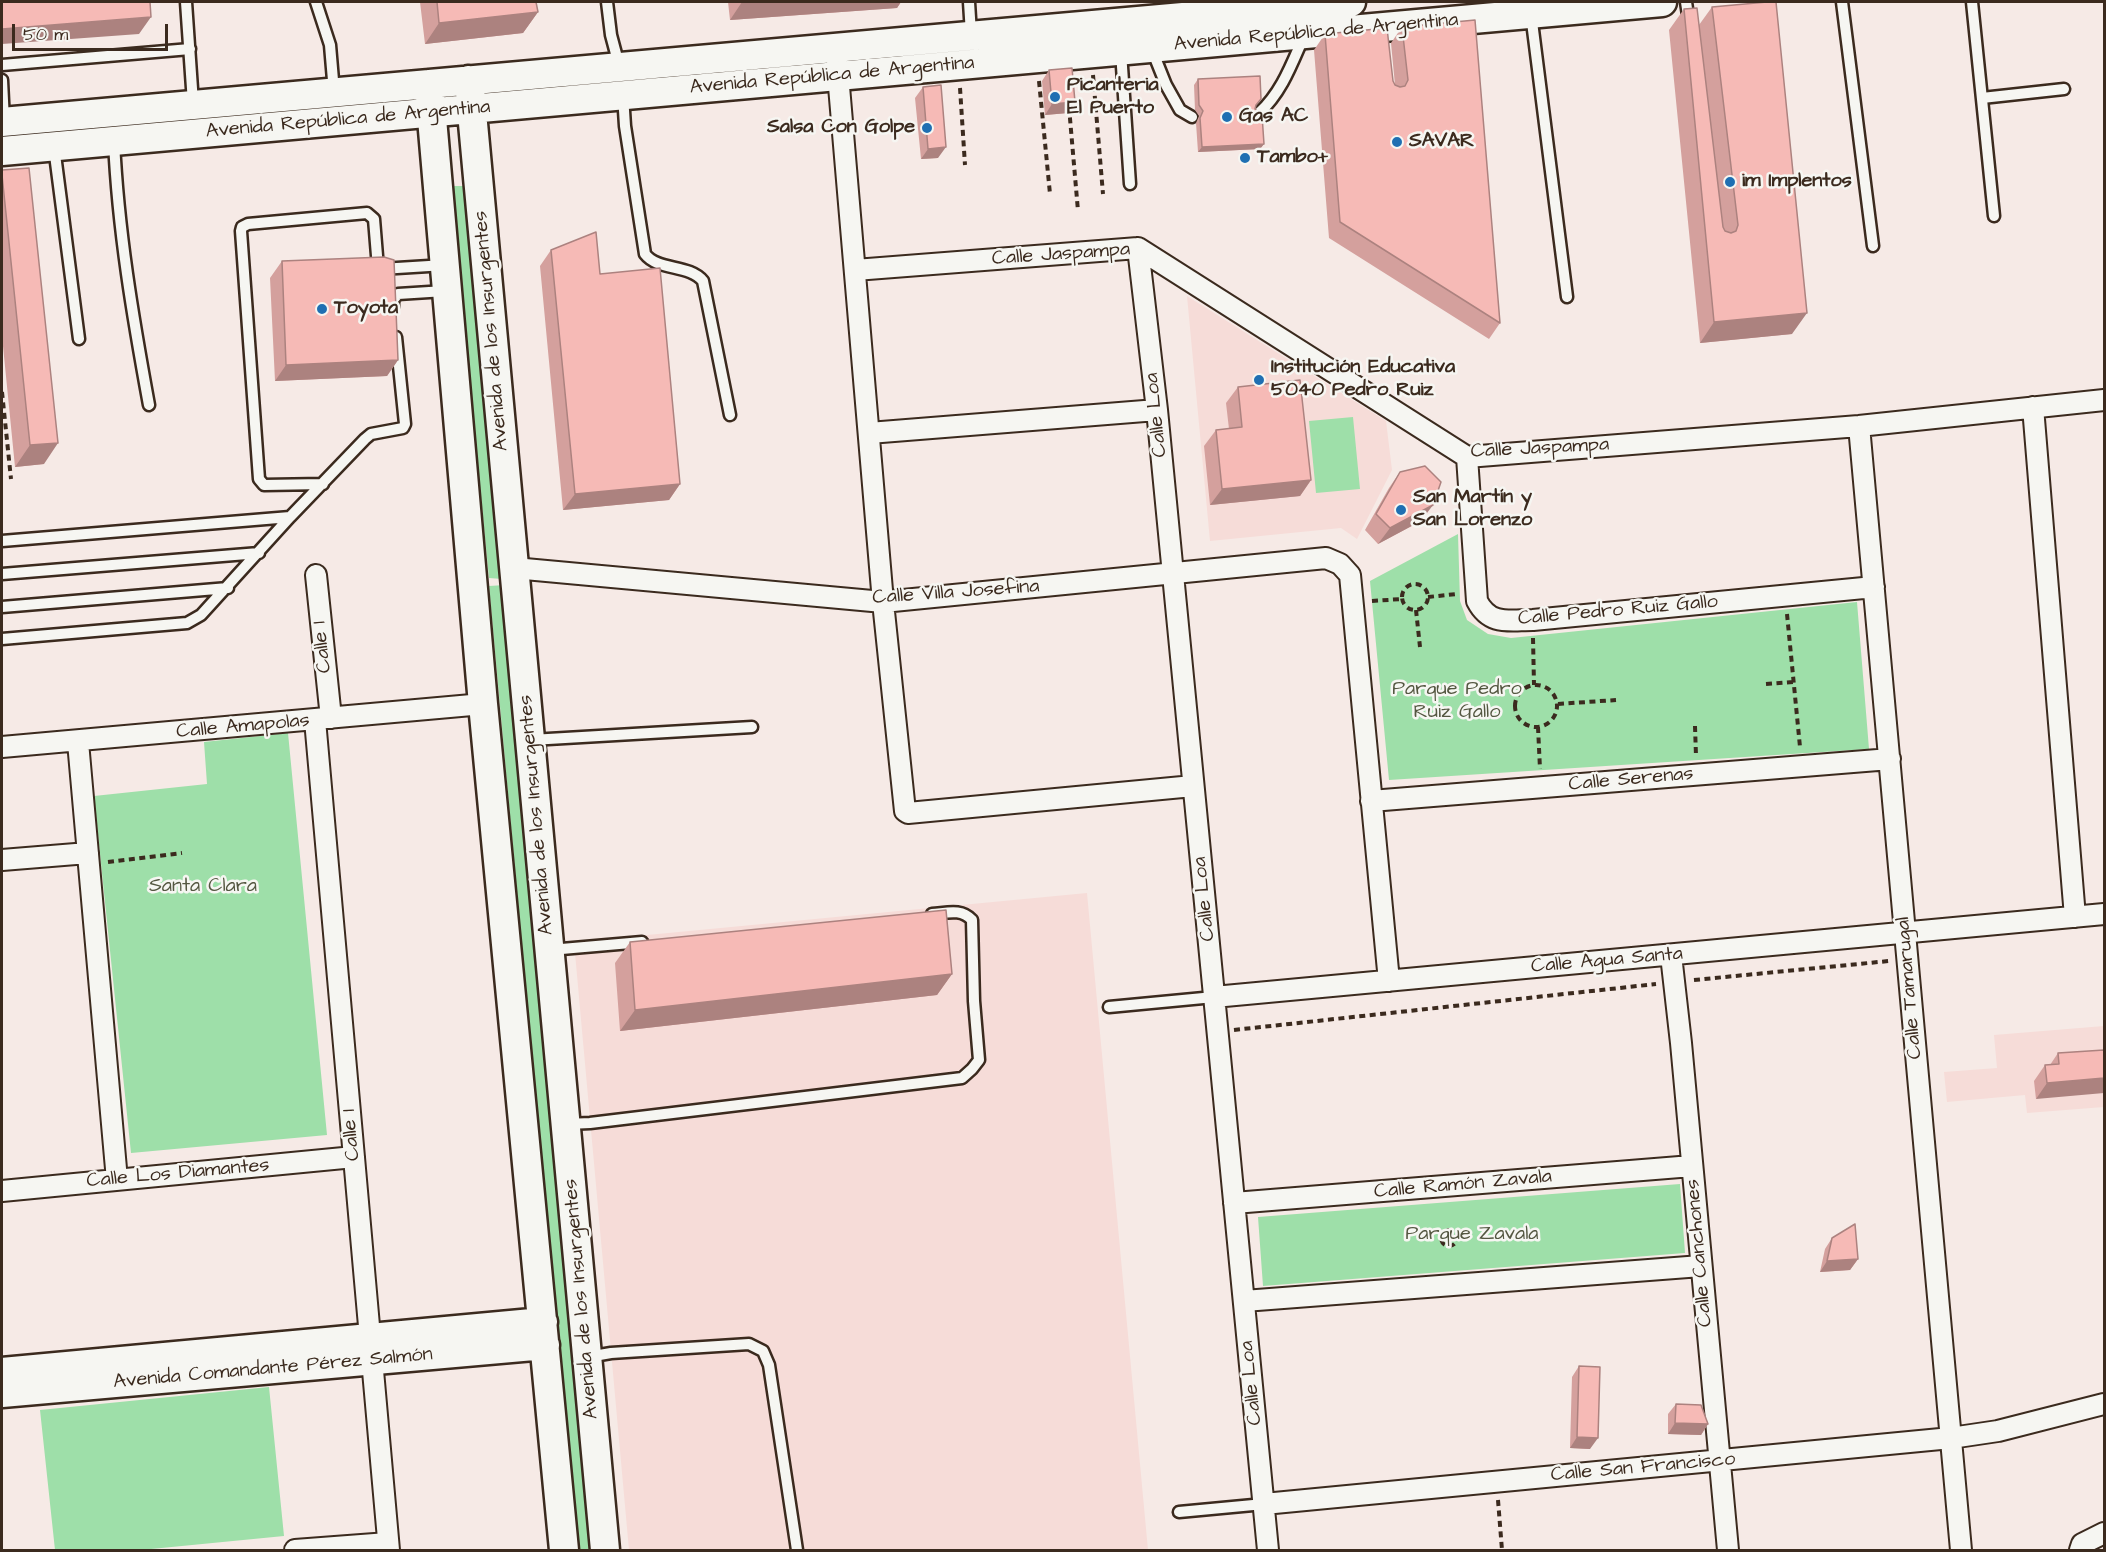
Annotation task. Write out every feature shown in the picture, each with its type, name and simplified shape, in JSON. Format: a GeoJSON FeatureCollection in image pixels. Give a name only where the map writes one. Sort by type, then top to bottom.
{"type":"FeatureCollection","features":[{"type":"Feature","properties":{"kind":"main road","name":"Avenida República de Argentina"},"geometry":{"type":"LineString","coordinates":[[2,151],[472,109],[621,81],[835,47],[971,35],[1119,36],[1351,2]]}},
{"type":"Feature","properties":{"kind":"main road","name":"Avenida República de Argentina"},"geometry":{"type":"LineString","coordinates":[[1119,36],[1151,47],[1305,34],[1382,32],[1531,13],[1662,2]]}},
{"type":"Feature","properties":{"kind":"main road","name":"Avenida República de Argentina"},"geometry":{"type":"LineString","coordinates":[[3,122],[469,80],[621,81],[838,76],[1091,53],[1119,36]]}},
{"type":"Feature","properties":{"kind":"main road","name":"Avenida de los Insurgentes"},"geometry":{"type":"LineString","coordinates":[[469,80],[605,1551]]}},
{"type":"Feature","properties":{"kind":"main road","name":"Avenida de los Insurgentes"},"geometry":{"type":"LineString","coordinates":[[429,84],[483,704],[564,1551]]}},
{"type":"Feature","properties":{"kind":"main road","name":"Avenida Comandante Pérez Salmón"},"geometry":{"type":"LineString","coordinates":[[2,1372],[371,1349],[544,1334]]}},
{"type":"Feature","properties":{"kind":"main road","name":"Avenida Comandante Pérez Salmón"},"geometry":{"type":"LineString","coordinates":[[2,1393],[371,1349]]}},
{"type":"Feature","properties":{"kind":"street"},"geometry":{"type":"LineString","coordinates":[[835,47],[883,602],[905,811],[908,813],[1194,786]]}},
{"type":"Feature","properties":{"kind":"street","name":"Calle Jaspampa"},"geometry":{"type":"LineString","coordinates":[[855,270],[1138,248],[1467,457],[1859,426],[2104,400]]}},
{"type":"Feature","properties":{"kind":"street","name":"Calle Loa"},"geometry":{"type":"LineString","coordinates":[[1138,248],[1157,410],[1268,1551]]}},
{"type":"Feature","properties":{"kind":"street"},"geometry":{"type":"LineString","coordinates":[[2033,407],[2075,917]]}},
{"type":"Feature","properties":{"kind":"street"},"geometry":{"type":"LineString","coordinates":[[869,433],[1157,410]]}},
{"type":"Feature","properties":{"kind":"street","name":"Calle Tamarugal"},"geometry":{"type":"LineString","coordinates":[[1859,426],[1961,1551]]}},
{"type":"Feature","properties":{"kind":"street","name":"Calle Pedro Ruiz Gallo"},"geometry":{"type":"LineString","coordinates":[[1467,457],[1478,601],[1483,611],[1489,616],[1501,620],[1533,620],[1874,588]]}},
{"type":"Feature","properties":{"kind":"street","name":"Calle Villa Josefina"},"geometry":{"type":"LineString","coordinates":[[514,568],[883,602],[1326,558],[1340,564],[1350,575],[1353,602]]}},
{"type":"Feature","properties":{"kind":"street","name":"Calle 1"},"geometry":{"type":"LineString","coordinates":[[316,575],[323,719],[354,1157],[389,1547]]}},
{"type":"Feature","properties":{"kind":"street"},"geometry":{"type":"LineString","coordinates":[[1353,602],[1389,981]]}},
{"type":"Feature","properties":{"kind":"street","name":"Calle Amapolas"},"geometry":{"type":"LineString","coordinates":[[2,747],[483,704]]}},
{"type":"Feature","properties":{"kind":"street"},"geometry":{"type":"LineString","coordinates":[[78,742],[117,1180]]}},
{"type":"Feature","properties":{"kind":"street","name":"Calle Serenas"},"geometry":{"type":"LineString","coordinates":[[1371,801],[1890,759]]}},
{"type":"Feature","properties":{"kind":"street"},"geometry":{"type":"LineString","coordinates":[[2,860],[89,858]]}},
{"type":"Feature","properties":{"kind":"street","name":"Calle Agua Santa"},"geometry":{"type":"LineString","coordinates":[[1214,997],[2104,914]]}},
{"type":"Feature","properties":{"kind":"street","name":"Calle Canchones"},"geometry":{"type":"LineString","coordinates":[[1671,955],[1728,1551]]}},
{"type":"Feature","properties":{"kind":"street","name":"Calle Los Diamantes"},"geometry":{"type":"LineString","coordinates":[[2,1191],[354,1157]]}},
{"type":"Feature","properties":{"kind":"street","name":"Calle Ramón Zavala"},"geometry":{"type":"LineString","coordinates":[[1234,1203],[1692,1166]]}},
{"type":"Feature","properties":{"kind":"street"},"geometry":{"type":"LineString","coordinates":[[1244,1301],[1701,1266]]}},
{"type":"Feature","properties":{"kind":"street","name":"Calle San Francisco"},"geometry":{"type":"LineString","coordinates":[[1264,1504],[1951,1438],[1998,1431],[2104,1404]]}},
{"type":"Feature","properties":{"kind":"street"},"geometry":{"type":"LineString","coordinates":[[2080,1551],[2082,1544],[2104,1533]]}},
{"type":"Feature","properties":{"kind":"street"},"geometry":{"type":"LineString","coordinates":[[295,1551],[389,1547]]}},
{"type":"Feature","properties":{"kind":"lane"},"geometry":{"type":"LineString","coordinates":[[186,2],[194,104]]}},
{"type":"Feature","properties":{"kind":"lane"},"geometry":{"type":"LineString","coordinates":[[316,2],[330,45],[334,92]]}},
{"type":"Feature","properties":{"kind":"lane"},"geometry":{"type":"LineString","coordinates":[[607,2],[610,35],[621,81],[625,126],[645,254],[652,260],[698,275],[703,281],[730,415]]}},
{"type":"Feature","properties":{"kind":"lane"},"geometry":{"type":"LineString","coordinates":[[969,2],[971,35]]}},
{"type":"Feature","properties":{"kind":"lane"},"geometry":{"type":"LineString","coordinates":[[1686,2],[1690,29]]}},
{"type":"Feature","properties":{"kind":"lane"},"geometry":{"type":"LineString","coordinates":[[1842,2],[1873,246]]}},
{"type":"Feature","properties":{"kind":"lane"},"geometry":{"type":"LineString","coordinates":[[1972,2],[1994,216]]}},
{"type":"Feature","properties":{"kind":"lane"},"geometry":{"type":"LineString","coordinates":[[1531,13],[1567,297]]}},
{"type":"Feature","properties":{"kind":"lane"},"geometry":{"type":"LineString","coordinates":[[1259,113],[1270,104],[1282,86],[1305,34]]}},
{"type":"Feature","properties":{"kind":"lane"},"geometry":{"type":"LineString","coordinates":[[1119,36],[1130,184]]}},
{"type":"Feature","properties":{"kind":"lane"},"geometry":{"type":"LineString","coordinates":[[1151,47],[1166,85],[1180,110],[1192,117]]}},
{"type":"Feature","properties":{"kind":"lane"},"geometry":{"type":"LineString","coordinates":[[2,65],[190,49]]}},
{"type":"Feature","properties":{"kind":"lane"},"geometry":{"type":"LineString","coordinates":[[2,80],[3,122]]}},
{"type":"Feature","properties":{"kind":"lane"},"geometry":{"type":"LineString","coordinates":[[1982,98],[2064,89]]}},
{"type":"Feature","properties":{"kind":"lane"},"geometry":{"type":"LineString","coordinates":[[114,141],[115,179],[130,298],[149,405]]}},
{"type":"Feature","properties":{"kind":"lane"},"geometry":{"type":"LineString","coordinates":[[54,147],[79,339]]}},
{"type":"Feature","properties":{"kind":"lane"},"geometry":{"type":"LineString","coordinates":[[323,484],[264,485],[259,479],[242,227],[248,224],[367,213],[374,219],[378,268],[446,278]]}},
{"type":"Feature","properties":{"kind":"lane"},"geometry":{"type":"LineString","coordinates":[[2,639],[188,623],[201,615],[228,588],[290,517],[371,434],[404,428],[393,300],[398,294],[446,278]]}},
{"type":"Feature","properties":{"kind":"lane"},"geometry":{"type":"LineString","coordinates":[[2,541],[290,517]]}},
{"type":"Feature","properties":{"kind":"lane"},"geometry":{"type":"LineString","coordinates":[[2,574],[259,553]]}},
{"type":"Feature","properties":{"kind":"lane"},"geometry":{"type":"LineString","coordinates":[[2,606],[228,588]]}},
{"type":"Feature","properties":{"kind":"lane"},"geometry":{"type":"LineString","coordinates":[[530,740],[752,727]]}},
{"type":"Feature","properties":{"kind":"lane"},"geometry":{"type":"LineString","coordinates":[[566,1124],[602,1122],[962,1078],[979,1060],[974,1001],[972,920],[966,914],[957,912],[922,915]]}},
{"type":"Feature","properties":{"kind":"lane"},"geometry":{"type":"LineString","coordinates":[[550,950],[656,940]]}},
{"type":"Feature","properties":{"kind":"lane","name":"Calle Agua Santa"},"geometry":{"type":"LineString","coordinates":[[1110,1007],[1214,997]]}},
{"type":"Feature","properties":{"kind":"lane"},"geometry":{"type":"LineString","coordinates":[[587,1357],[610,1353],[749,1344],[763,1352],[769,1365],[797,1551]]}},
{"type":"Feature","properties":{"kind":"lane","name":"Calle San Francisco"},"geometry":{"type":"LineString","coordinates":[[1179,1512],[1264,1504]]}},
{"type":"Feature","properties":{"kind":"path"},"geometry":{"type":"LineString","coordinates":[[1091,53],[1103,194]]}},
{"type":"Feature","properties":{"kind":"path"},"geometry":{"type":"LineString","coordinates":[[1036,58],[1050,194]]}},
{"type":"Feature","properties":{"kind":"path"},"geometry":{"type":"LineString","coordinates":[[958,65],[965,165]]}},
{"type":"Feature","properties":{"kind":"path"},"geometry":{"type":"LineString","coordinates":[[1068,100],[1077,211]]}},
{"type":"Feature","properties":{"kind":"path"},"geometry":{"type":"LineString","coordinates":[[2,392],[11,479]]}},
{"type":"Feature","properties":{"kind":"path"},"geometry":{"type":"LineString","coordinates":[[1414,585],[1425,590],[1428,597],[1425,605],[1416,610],[1409,609],[1402,599],[1404,591],[1414,585]]}},
{"type":"Feature","properties":{"kind":"path"},"geometry":{"type":"LineString","coordinates":[[1428,597],[1477,592]]}},
{"type":"Feature","properties":{"kind":"path"},"geometry":{"type":"LineString","coordinates":[[1786,596],[1802,766]]}},
{"type":"Feature","properties":{"kind":"path"},"geometry":{"type":"LineString","coordinates":[[1353,602],[1402,599]]}},
{"type":"Feature","properties":{"kind":"path"},"geometry":{"type":"LineString","coordinates":[[1416,610],[1420,647]]}},
{"type":"Feature","properties":{"kind":"path"},"geometry":{"type":"LineString","coordinates":[[1533,620],[1534,685]]}},
{"type":"Feature","properties":{"kind":"path"},"geometry":{"type":"LineString","coordinates":[[1766,684],[1794,682]]}},
{"type":"Feature","properties":{"kind":"path"},"geometry":{"type":"LineString","coordinates":[[1534,685],[1547,687],[1553,692],[1558,704],[1555,717],[1545,726],[1538,728],[1524,724],[1516,712],[1516,697],[1527,687],[1534,685]]}},
{"type":"Feature","properties":{"kind":"path"},"geometry":{"type":"LineString","coordinates":[[1558,704],[1616,700]]}},
{"type":"Feature","properties":{"kind":"path"},"geometry":{"type":"LineString","coordinates":[[1695,726],[1697,774]]}},
{"type":"Feature","properties":{"kind":"path"},"geometry":{"type":"LineString","coordinates":[[1538,728],[1541,787]]}},
{"type":"Feature","properties":{"kind":"path"},"geometry":{"type":"LineString","coordinates":[[89,858],[182,852]]}},
{"type":"Feature","properties":{"kind":"path"},"geometry":{"type":"LineString","coordinates":[[1218,1032],[1675,982],[1908,960]]}},
{"type":"Feature","properties":{"kind":"path"},"geometry":{"type":"LineString","coordinates":[[1449,1230],[1457,1236],[1457,1241],[1450,1246],[1443,1244],[1441,1239],[1441,1235],[1449,1230]]}},
{"type":"Feature","properties":{"kind":"path"},"geometry":{"type":"LineString","coordinates":[[1498,1503],[1502,1551]]}},
{"type":"Feature","properties":{"kind":"shaded area","name":"Institución Educativa 5040 Pedro Ruiz"},"geometry":{"type":"Polygon","coordinates":[[[1187,296],[1386,421],[1392,470],[1357,539],[1341,528],[1210,541],[1187,296]]]}},
{"type":"Feature","properties":{"kind":"shaded area"},"geometry":{"type":"Polygon","coordinates":[[[1087,893],[1148,1550],[629,1550],[574,942],[1087,893]]]}},
{"type":"Feature","properties":{"kind":"shaded area"},"geometry":{"type":"Polygon","coordinates":[[[2104,1026],[2104,1107],[2027,1113],[2025,1095],[1947,1102],[1944,1072],[1997,1068],[1994,1035],[2104,1026]]]}},
{"type":"Feature","properties":{"kind":"green space"},"geometry":{"type":"Polygon","coordinates":[[[450,186],[466,186],[502,579],[489,578],[450,186]]]}},
{"type":"Feature","properties":{"kind":"green space"},"geometry":{"type":"Polygon","coordinates":[[[1353,417],[1360,489],[1316,493],[1309,421],[1353,417]]]}},
{"type":"Feature","properties":{"kind":"green space","name":"Parque Pedro Ruiz Gallo"},"geometry":{"type":"Polygon","coordinates":[[[1458,534],[1460,601],[1467,620],[1488,634],[1511,638],[1857,602],[1869,749],[1389,780],[1370,581],[1458,534]]]}},
{"type":"Feature","properties":{"kind":"green space"},"geometry":{"type":"Polygon","coordinates":[[[505,585],[595,1550],[577,1550],[489,586],[505,585]]]}},
{"type":"Feature","properties":{"kind":"green space","name":"Santa Clara"},"geometry":{"type":"Polygon","coordinates":[[[288,733],[327,1135],[131,1153],[94,796],[207,784],[204,742],[288,733]]]}},
{"type":"Feature","properties":{"kind":"green space","name":"Parque Zavala"},"geometry":{"type":"Polygon","coordinates":[[[1680,1184],[1685,1253],[1263,1286],[1258,1217],[1680,1184]]]}},
{"type":"Feature","properties":{"kind":"green space"},"geometry":{"type":"Polygon","coordinates":[[[269,1387],[284,1536],[141,1550],[55,1550],[40,1410],[269,1387]]]}},
{"type":"Feature","properties":{"kind":"building"},"geometry":{"type":"Polygon","coordinates":[[[2,2],[150,2],[151,17],[2,29],[2,2]]]}},
{"type":"Feature","properties":{"kind":"building"},"geometry":{"type":"Polygon","coordinates":[[[437,2],[536,2],[538,12],[439,23],[437,2]]]}},
{"type":"Feature","properties":{"kind":"building","name":"im Implentos"},"geometry":{"type":"Polygon","coordinates":[[[1776,2],[1807,313],[1714,322],[1684,9],[1697,8],[1723,227],[1725,231],[1731,233],[1736,231],[1738,225],[1712,7],[1776,2]]]}},
{"type":"Feature","properties":{"kind":"building","name":"SAVAR"},"geometry":{"type":"Polygon","coordinates":[[[1475,20],[1500,323],[1340,222],[1325,34],[1387,28],[1393,81],[1400,87],[1405,86],[1408,80],[1402,27],[1475,20]]]}},
{"type":"Feature","properties":{"kind":"building"},"geometry":{"type":"Polygon","coordinates":[[[1072,68],[1075,102],[1052,104],[1049,70],[1072,68]]]}},
{"type":"Feature","properties":{"kind":"building","name":"Gas AC"},"geometry":{"type":"Polygon","coordinates":[[[1260,76],[1261,99],[1255,109],[1262,115],[1264,144],[1202,147],[1200,118],[1203,111],[1199,105],[1198,79],[1260,76]]]}},
{"type":"Feature","properties":{"kind":"building"},"geometry":{"type":"Polygon","coordinates":[[[941,85],[946,147],[928,149],[923,87],[941,85]]]}},
{"type":"Feature","properties":{"kind":"building"},"geometry":{"type":"Polygon","coordinates":[[[29,168],[58,443],[30,445],[2,175],[2,170],[29,168]]]}},
{"type":"Feature","properties":{"kind":"building"},"geometry":{"type":"Polygon","coordinates":[[[596,232],[600,274],[660,268],[680,484],[575,494],[551,250],[596,232]]]}},
{"type":"Feature","properties":{"kind":"building"},"geometry":{"type":"Polygon","coordinates":[[[384,257],[394,260],[398,360],[286,365],[282,261],[384,257]]]}},
{"type":"Feature","properties":{"kind":"building"},"geometry":{"type":"Polygon","coordinates":[[[1300,380],[1311,480],[1222,489],[1216,430],[1242,427],[1238,387],[1300,380]]]}},
{"type":"Feature","properties":{"kind":"building","name":"San Martín y San Lorenzo"},"geometry":{"type":"Polygon","coordinates":[[[1425,466],[1441,482],[1433,505],[1390,528],[1376,514],[1400,472],[1425,466]]]}},
{"type":"Feature","properties":{"kind":"building"},"geometry":{"type":"Polygon","coordinates":[[[946,910],[952,974],[635,1010],[630,942],[946,910]]]}},
{"type":"Feature","properties":{"kind":"building"},"geometry":{"type":"Polygon","coordinates":[[[2104,1050],[2104,1078],[2047,1083],[2045,1065],[2059,1064],[2058,1053],[2104,1050]]]}},
{"type":"Feature","properties":{"kind":"building"},"geometry":{"type":"Polygon","coordinates":[[[1855,1224],[1858,1259],[1827,1261],[1832,1238],[1855,1224]]]}},
{"type":"Feature","properties":{"kind":"building"},"geometry":{"type":"Polygon","coordinates":[[[1579,1366],[1600,1367],[1598,1438],[1577,1437],[1579,1366]]]}},
{"type":"Feature","properties":{"kind":"building"},"geometry":{"type":"Polygon","coordinates":[[[1676,1404],[1701,1405],[1708,1424],[1675,1423],[1676,1404]]]}},
{"type":"Feature","properties":{"kind":"place","name":"Picanteria El Puerto"},"geometry":{"type":"Point","coordinates":[1055,97]}},
{"type":"Feature","properties":{"kind":"place","name":"Gas AC"},"geometry":{"type":"Point","coordinates":[1227,117]}},
{"type":"Feature","properties":{"kind":"place","name":"Salsa Con Golpe"},"geometry":{"type":"Point","coordinates":[927,128]}},
{"type":"Feature","properties":{"kind":"place","name":"SAVAR"},"geometry":{"type":"Point","coordinates":[1397,142]}},
{"type":"Feature","properties":{"kind":"place","name":"Tambo+"},"geometry":{"type":"Point","coordinates":[1245,158]}},
{"type":"Feature","properties":{"kind":"place","name":"im Implentos"},"geometry":{"type":"Point","coordinates":[1730,182]}},
{"type":"Feature","properties":{"kind":"place","name":"Toyota"},"geometry":{"type":"Point","coordinates":[322,309]}},
{"type":"Feature","properties":{"kind":"place","name":"Institución Educativa 5040 Pedro Ruiz"},"geometry":{"type":"Point","coordinates":[1259,380]}},
{"type":"Feature","properties":{"kind":"place","name":"San Martín y San Lorenzo"},"geometry":{"type":"Point","coordinates":[1401,510]}}]}
